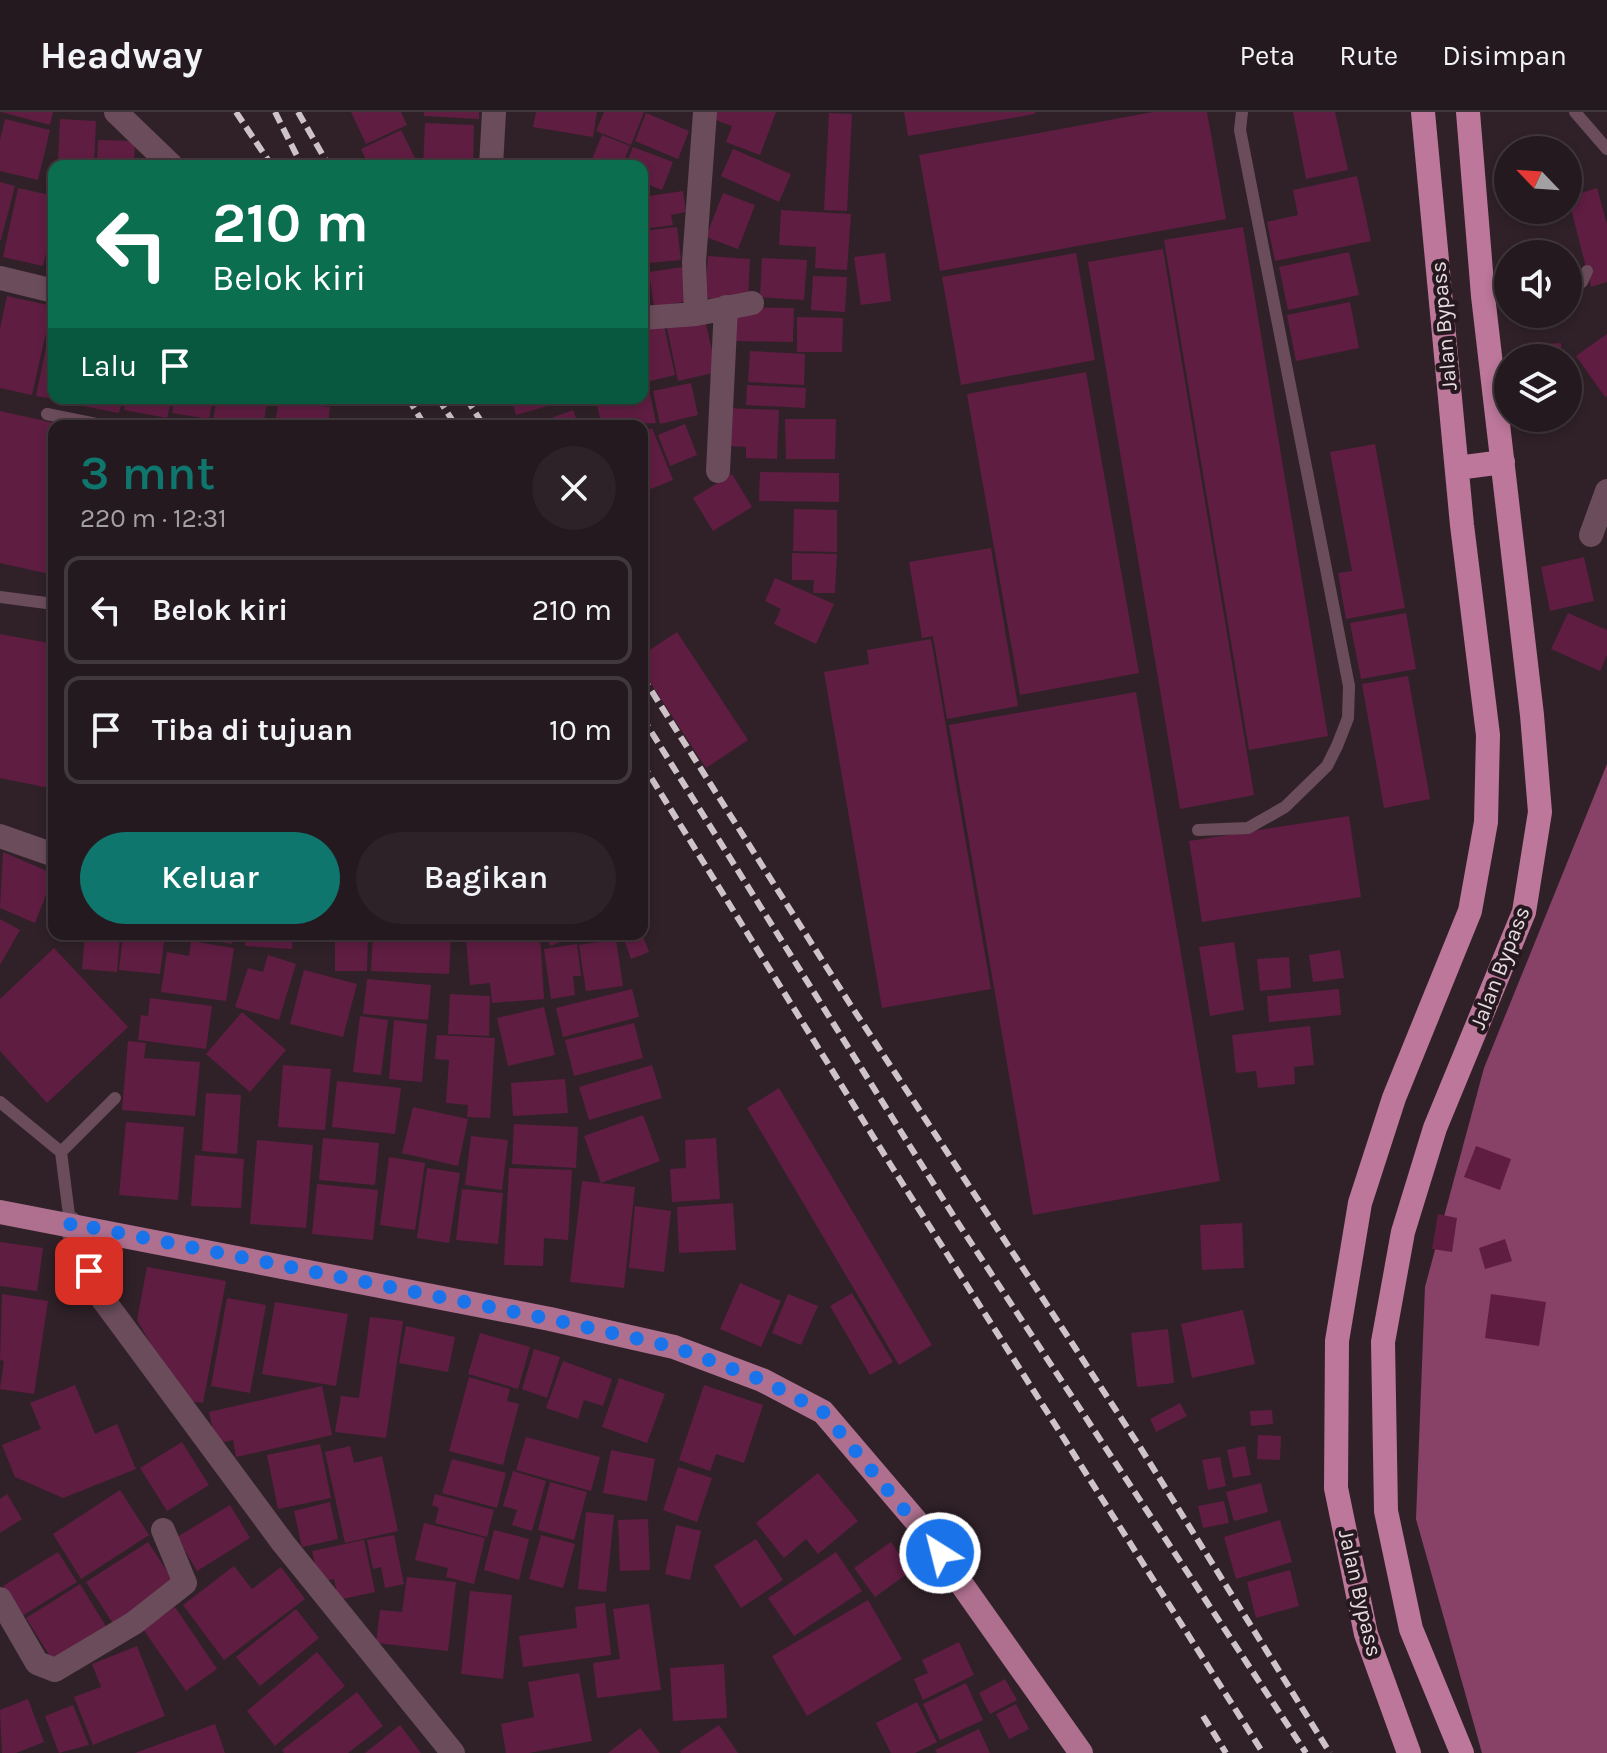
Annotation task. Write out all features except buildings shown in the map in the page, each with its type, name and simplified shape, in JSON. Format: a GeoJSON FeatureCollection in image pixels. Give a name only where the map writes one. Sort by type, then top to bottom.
{"type":"FeatureCollection","features":[{"type":"Feature","properties":{"kind":"highway","name":"Jalan Bypass"},"geometry":{"type":"LineString","coordinates":[[1409,1753],[1366,1634],[1336,1488],[1337,1341],[1360,1203],[1394,1098],[1470,911],[1486,822],[1488,735],[1457,468],[1423,112]]}},
{"type":"Feature","properties":{"kind":"highway","name":"Jalan Bypass"},"geometry":{"type":"LineString","coordinates":[[1462,1753],[1411,1629],[1386,1511],[1383,1342],[1403,1232],[1435,1128],[1524,912],[1540,812],[1483,296],[1468,112]]}},
{"type":"Feature","properties":{"kind":"highway"},"geometry":{"type":"LineString","coordinates":[[1457,468],[1503,462]]}},
{"type":"Feature","properties":{"kind":"main road"},"geometry":{"type":"LineString","coordinates":[[0,1212],[70,1223],[550,1319],[674,1347],[762,1380],[823,1412],[922,1528],[1081,1753]]}},
{"type":"Feature","properties":{"kind":"street"},"geometry":{"type":"LineString","coordinates":[[116,112],[166,160]]}},
{"type":"Feature","properties":{"kind":"street"},"geometry":{"type":"LineString","coordinates":[[491,160],[494,112]]}},
{"type":"Feature","properties":{"kind":"street"},"geometry":{"type":"LineString","coordinates":[[696,314],[694,262],[705,112]]}},
{"type":"Feature","properties":{"kind":"street"},"geometry":{"type":"LineString","coordinates":[[0,278],[48,290]]}},
{"type":"Feature","properties":{"kind":"street"},"geometry":{"type":"LineString","coordinates":[[648,318],[696,314],[752,303]]}},
{"type":"Feature","properties":{"kind":"street"},"geometry":{"type":"LineString","coordinates":[[718,471],[726,307]]}},
{"type":"Feature","properties":{"kind":"street"},"geometry":{"type":"LineString","coordinates":[[1591,535],[1607,491]]}},
{"type":"Feature","properties":{"kind":"street"},"geometry":{"type":"LineString","coordinates":[[0,836],[48,853]]}},
{"type":"Feature","properties":{"kind":"street"},"geometry":{"type":"LineString","coordinates":[[70,1223],[99,1294],[283,1543],[453,1753]]}},
{"type":"Feature","properties":{"kind":"street"},"geometry":{"type":"LineString","coordinates":[[2,1606],[27,1649],[44,1669],[55,1670],[134,1623],[185,1583],[163,1530]]}},
{"type":"Feature","properties":{"kind":"lane"},"geometry":{"type":"LineString","coordinates":[[1198,830],[1248,828],[1278,813],[1327,766],[1348,718],[1349,686],[1240,130],[1242,112]]}},
{"type":"Feature","properties":{"kind":"lane"},"geometry":{"type":"LineString","coordinates":[[1575,112],[1607,149]]}},
{"type":"Feature","properties":{"kind":"lane"},"geometry":{"type":"LineString","coordinates":[[1582,282],[1587,271]]}},
{"type":"Feature","properties":{"kind":"lane"},"geometry":{"type":"LineString","coordinates":[[1483,296],[1494,295]]}},
{"type":"Feature","properties":{"kind":"lane"},"geometry":{"type":"LineString","coordinates":[[47,414],[76,420]]}},
{"type":"Feature","properties":{"kind":"lane"},"geometry":{"type":"LineString","coordinates":[[0,597],[48,603]]}},
{"type":"Feature","properties":{"kind":"lane"},"geometry":{"type":"LineString","coordinates":[[61,1152],[115,1098]]}},
{"type":"Feature","properties":{"kind":"lane"},"geometry":{"type":"LineString","coordinates":[[0,1102],[61,1152],[70,1223]]}},
{"type":"Feature","properties":{"kind":"shaded area"},"geometry":{"type":"Polygon","coordinates":[[[1607,764],[1607,1753],[1482,1753],[1416,1519],[1425,1287],[1484,1068],[1607,764]]]}},
{"type":"Feature","properties":{"kind":"railway"},"geometry":{"type":"LineString","coordinates":[[236,112],[268,160]]}},
{"type":"Feature","properties":{"kind":"railway"},"geometry":{"type":"LineString","coordinates":[[275,112],[299,160]]}},
{"type":"Feature","properties":{"kind":"railway"},"geometry":{"type":"LineString","coordinates":[[298,112],[326,160]]}},
{"type":"Feature","properties":{"kind":"railway"},"geometry":{"type":"LineString","coordinates":[[412,404],[421,420]]}},
{"type":"Feature","properties":{"kind":"railway"},"geometry":{"type":"LineString","coordinates":[[442,404],[452,420]]}},
{"type":"Feature","properties":{"kind":"railway"},"geometry":{"type":"LineString","coordinates":[[470,404],[480,420]]}},
{"type":"Feature","properties":{"kind":"railway"},"geometry":{"type":"LineString","coordinates":[[648,685],[850,1004],[1140,1447],[1330,1753]]}},
{"type":"Feature","properties":{"kind":"railway"},"geometry":{"type":"LineString","coordinates":[[648,727],[958,1223],[1306,1753]]}},
{"type":"Feature","properties":{"kind":"railway"},"geometry":{"type":"LineString","coordinates":[[648,773],[892,1167],[1263,1753]]}},
{"type":"Feature","properties":{"kind":"railway"},"geometry":{"type":"LineString","coordinates":[[1203,1716],[1226,1753]]}},
{"type":"Feature","properties":{"kind":"route"},"geometry":{"type":"LineString","coordinates":[[89,1271],[70,1223],[550,1319],[674,1347],[762,1380],[823,1412],[940,1553]]}}]}
